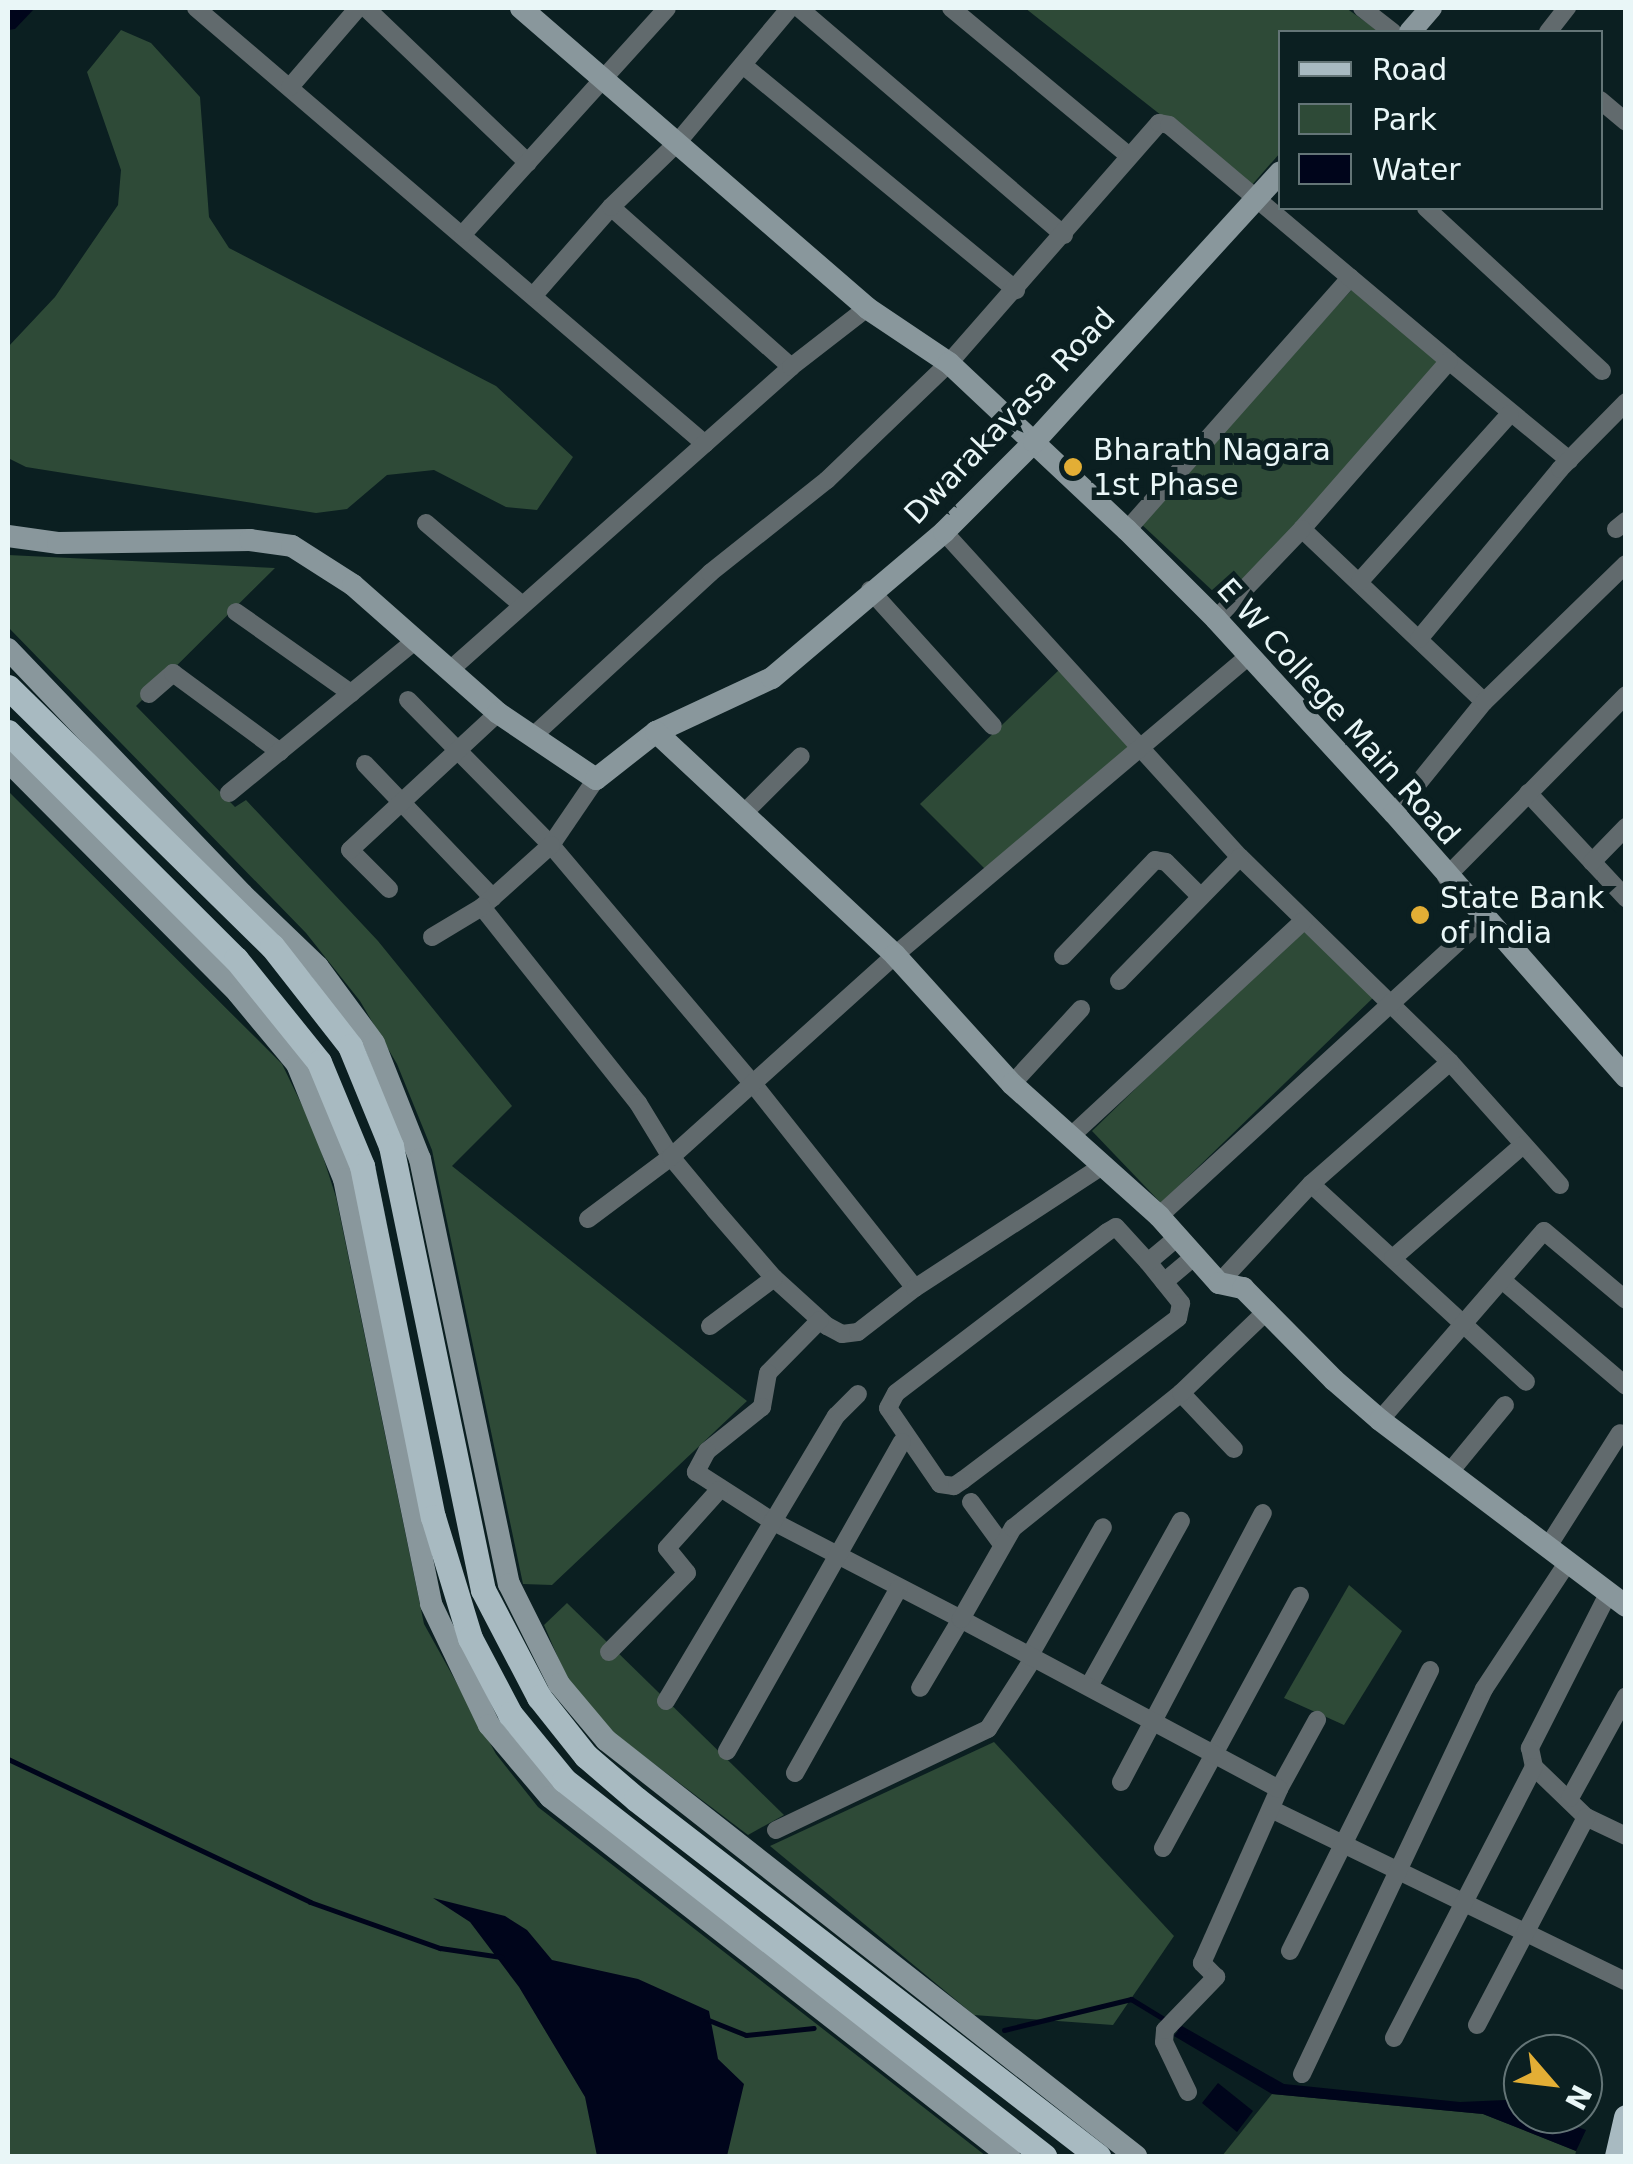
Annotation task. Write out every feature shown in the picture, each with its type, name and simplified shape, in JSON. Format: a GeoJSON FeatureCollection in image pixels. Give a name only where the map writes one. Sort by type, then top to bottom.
{"type":"FeatureCollection","features":[{"type":"Feature","properties":{"kind":"main road"},"geometry":{"type":"LineString","coordinates":[[8,687],[272,946],[350,1046],[391,1146],[483,1590],[538,1698],[586,1756],[636,1799],[1098,2156]]}},
{"type":"Feature","properties":{"kind":"main road"},"geometry":{"type":"LineString","coordinates":[[8,732],[236,959],[319,1062],[362,1166],[433,1516],[470,1638],[510,1714],[564,1780],[1044,2156]]}},
{"type":"Feature","properties":{"kind":"street"},"geometry":{"type":"LineString","coordinates":[[196,8],[705,444]]}},
{"type":"Feature","properties":{"kind":"street"},"geometry":{"type":"LineString","coordinates":[[290,87],[358,8]]}},
{"type":"Feature","properties":{"kind":"street"},"geometry":{"type":"LineString","coordinates":[[366,8],[528,163]]}},
{"type":"Feature","properties":{"kind":"street","name":"E W College Main Road"},"geometry":{"type":"LineString","coordinates":[[521,8],[867,308],[949,363],[1127,530],[1216,619],[1394,812],[1446,877],[1626,1077]]}},
{"type":"Feature","properties":{"kind":"street"},"geometry":{"type":"LineString","coordinates":[[463,234],[667,8]]}},
{"type":"Feature","properties":{"kind":"street"},"geometry":{"type":"LineString","coordinates":[[534,296],[611,207],[677,143],[790,8]]}},
{"type":"Feature","properties":{"kind":"street"},"geometry":{"type":"LineString","coordinates":[[799,8],[1064,235]]}},
{"type":"Feature","properties":{"kind":"street"},"geometry":{"type":"LineString","coordinates":[[951,8],[1129,156]]}},
{"type":"Feature","properties":{"kind":"street"},"geometry":{"type":"LineString","coordinates":[[1362,8],[1390,30]]}},
{"type":"Feature","properties":{"kind":"street"},"geometry":{"type":"LineString","coordinates":[[1412,30],[1431,8]]}},
{"type":"Feature","properties":{"kind":"street"},"geometry":{"type":"LineString","coordinates":[[1550,30],[1567,8]]}},
{"type":"Feature","properties":{"kind":"street"},"geometry":{"type":"LineString","coordinates":[[743,65],[1016,290]]}},
{"type":"Feature","properties":{"kind":"street"},"geometry":{"type":"LineString","coordinates":[[533,736],[710,573],[827,480],[949,363],[1159,122],[1169,125],[1569,460]]}},
{"type":"Feature","properties":{"kind":"street","name":"Dwarakavasa Road"},"geometry":{"type":"LineString","coordinates":[[596,779],[656,732],[772,678],[870,590],[944,532],[1034,442],[1278,175]]}},
{"type":"Feature","properties":{"kind":"street"},"geometry":{"type":"LineString","coordinates":[[611,207],[791,367]]}},
{"type":"Feature","properties":{"kind":"street"},"geometry":{"type":"LineString","coordinates":[[1428,210],[1602,370]]}},
{"type":"Feature","properties":{"kind":"street"},"geometry":{"type":"LineString","coordinates":[[1127,530],[1350,278]]}},
{"type":"Feature","properties":{"kind":"street"},"geometry":{"type":"LineString","coordinates":[[450,670],[791,367],[867,308]]}},
{"type":"Feature","properties":{"kind":"street"},"geometry":{"type":"LineString","coordinates":[[1216,619],[1302,529],[1449,360]]}},
{"type":"Feature","properties":{"kind":"street"},"geometry":{"type":"LineString","coordinates":[[1420,639],[1569,460],[1626,402]]}},
{"type":"Feature","properties":{"kind":"street"},"geometry":{"type":"LineString","coordinates":[[1360,581],[1510,414]]}},
{"type":"Feature","properties":{"kind":"street"},"geometry":{"type":"LineString","coordinates":[[426,523],[521,604]]}},
{"type":"Feature","properties":{"kind":"street"},"geometry":{"type":"LineString","coordinates":[[1302,529],[1484,702]]}},
{"type":"Feature","properties":{"kind":"street"},"geometry":{"type":"LineString","coordinates":[[944,532],[1240,857],[1450,1062],[1560,1185]]}},
{"type":"Feature","properties":{"kind":"street"},"geometry":{"type":"LineString","coordinates":[[8,536],[58,543],[250,540],[292,546],[353,585],[498,712],[596,779],[551,845],[487,902],[432,937]]}},
{"type":"Feature","properties":{"kind":"street"},"geometry":{"type":"LineString","coordinates":[[1394,812],[1484,702],[1626,564]]}},
{"type":"Feature","properties":{"kind":"street"},"geometry":{"type":"LineString","coordinates":[[870,590],[993,726]]}},
{"type":"Feature","properties":{"kind":"street"},"geometry":{"type":"LineString","coordinates":[[236,612],[351,693]]}},
{"type":"Feature","properties":{"kind":"street"},"geometry":{"type":"LineString","coordinates":[[229,793],[415,641]]}},
{"type":"Feature","properties":{"kind":"street"},"geometry":{"type":"LineString","coordinates":[[8,649],[242,894],[318,966],[374,1043],[420,1160],[509,1584],[559,1684],[606,1740],[1136,2156]]}},
{"type":"Feature","properties":{"kind":"street"},"geometry":{"type":"LineString","coordinates":[[588,1220],[671,1156],[895,954],[1249,656]]}},
{"type":"Feature","properties":{"kind":"street"},"geometry":{"type":"LineString","coordinates":[[148,694],[174,673],[280,752]]}},
{"type":"Feature","properties":{"kind":"street"},"geometry":{"type":"LineString","coordinates":[[1446,877],[1626,695]]}},
{"type":"Feature","properties":{"kind":"street"},"geometry":{"type":"LineString","coordinates":[[408,700],[551,845],[754,1085],[916,1288]]}},
{"type":"Feature","properties":{"kind":"street"},"geometry":{"type":"LineString","coordinates":[[389,888],[350,850],[498,712]]}},
{"type":"Feature","properties":{"kind":"street"},"geometry":{"type":"LineString","coordinates":[[656,732],[895,954],[1012,1084],[1158,1216],[1219,1283],[1243,1288],[1334,1380],[1380,1420],[1616,1600],[1533,1739],[1530,1748],[1534,1768],[1394,2038]]}},
{"type":"Feature","properties":{"kind":"street"},"geometry":{"type":"LineString","coordinates":[[742,815],[800,756]]}},
{"type":"Feature","properties":{"kind":"street"},"geometry":{"type":"LineString","coordinates":[[8,761],[202,956],[296,1064],[344,1179],[431,1604],[489,1725],[550,1797],[1009,2156]]}},
{"type":"Feature","properties":{"kind":"street"},"geometry":{"type":"LineString","coordinates":[[365,764],[402,801],[487,902],[638,1103],[671,1156],[774,1278],[820,1320],[842,1334],[858,1332],[916,1288],[1102,1166]]}},
{"type":"Feature","properties":{"kind":"street"},"geometry":{"type":"LineString","coordinates":[[1528,793],[1626,898]]}},
{"type":"Feature","properties":{"kind":"street"},"geometry":{"type":"LineString","coordinates":[[1592,862],[1626,827]]}},
{"type":"Feature","properties":{"kind":"street"},"geometry":{"type":"LineString","coordinates":[[1119,981],[1240,857]]}},
{"type":"Feature","properties":{"kind":"street"},"geometry":{"type":"LineString","coordinates":[[1063,956],[1155,860],[1166,862],[1201,898]]}},
{"type":"Feature","properties":{"kind":"street"},"geometry":{"type":"LineString","coordinates":[[1158,1216],[1484,918]]}},
{"type":"Feature","properties":{"kind":"street"},"geometry":{"type":"LineString","coordinates":[[1070,1136],[1303,921]]}},
{"type":"Feature","properties":{"kind":"street"},"geometry":{"type":"LineString","coordinates":[[1012,1084],[1081,1010]]}},
{"type":"Feature","properties":{"kind":"street"},"geometry":{"type":"LineString","coordinates":[[1219,1283],[1311,1184],[1450,1062]]}},
{"type":"Feature","properties":{"kind":"street"},"geometry":{"type":"LineString","coordinates":[[1392,1258],[1524,1145]]}},
{"type":"Feature","properties":{"kind":"street"},"geometry":{"type":"LineString","coordinates":[[1311,1184],[1526,1382]]}},
{"type":"Feature","properties":{"kind":"street"},"geometry":{"type":"LineString","coordinates":[[1116,1227],[1164,1282],[1182,1303],[1178,1318],[954,1486],[940,1484],[888,1408],[896,1393],[1116,1227]]}},
{"type":"Feature","properties":{"kind":"street"},"geometry":{"type":"LineString","coordinates":[[1380,1420],[1544,1231],[1626,1300]]}},
{"type":"Feature","properties":{"kind":"street"},"geometry":{"type":"LineString","coordinates":[[1148,1262],[1177,1238]]}},
{"type":"Feature","properties":{"kind":"street"},"geometry":{"type":"LineString","coordinates":[[1164,1282],[1194,1256]]}},
{"type":"Feature","properties":{"kind":"street"},"geometry":{"type":"LineString","coordinates":[[710,1326],[774,1278]]}},
{"type":"Feature","properties":{"kind":"street"},"geometry":{"type":"LineString","coordinates":[[1502,1280],[1626,1386]]}},
{"type":"Feature","properties":{"kind":"street"},"geometry":{"type":"LineString","coordinates":[[920,1688],[1013,1528],[1181,1393],[1268,1310]]}},
{"type":"Feature","properties":{"kind":"street"},"geometry":{"type":"LineString","coordinates":[[820,1320],[768,1373],[762,1407],[707,1451],[696,1472],[772,1521],[1279,1789]]}},
{"type":"Feature","properties":{"kind":"street"},"geometry":{"type":"LineString","coordinates":[[1181,1393],[1234,1449]]}},
{"type":"Feature","properties":{"kind":"street"},"geometry":{"type":"LineString","coordinates":[[666,1700],[836,1416],[858,1394]]}},
{"type":"Feature","properties":{"kind":"street"},"geometry":{"type":"LineString","coordinates":[[1450,1473],[1505,1405]]}},
{"type":"Feature","properties":{"kind":"street"},"geometry":{"type":"LineString","coordinates":[[1547,1548],[1620,1433]]}},
{"type":"Feature","properties":{"kind":"street"},"geometry":{"type":"LineString","coordinates":[[727,1751],[902,1442]]}},
{"type":"Feature","properties":{"kind":"street"},"geometry":{"type":"LineString","coordinates":[[609,1652],[687,1574],[667,1548],[719,1490]]}},
{"type":"Feature","properties":{"kind":"street"},"geometry":{"type":"LineString","coordinates":[[971,1502],[1001,1543]]}},
{"type":"Feature","properties":{"kind":"street"},"geometry":{"type":"LineString","coordinates":[[1121,1782],[1263,1513]]}},
{"type":"Feature","properties":{"kind":"street"},"geometry":{"type":"LineString","coordinates":[[1089,1686],[1181,1521]]}},
{"type":"Feature","properties":{"kind":"street"},"geometry":{"type":"LineString","coordinates":[[776,1830],[988,1730],[1104,1527]]}},
{"type":"Feature","properties":{"kind":"street"},"geometry":{"type":"LineString","coordinates":[[1302,2074],[1484,1689],[1567,1563]]}},
{"type":"Feature","properties":{"kind":"street"},"geometry":{"type":"LineString","coordinates":[[796,1773],[899,1588]]}},
{"type":"Feature","properties":{"kind":"street"},"geometry":{"type":"LineString","coordinates":[[1162,1848],[1300,1596]]}},
{"type":"Feature","properties":{"kind":"street"},"geometry":{"type":"LineString","coordinates":[[1290,1950],[1430,1670]]}},
{"type":"Feature","properties":{"kind":"street"},"geometry":{"type":"LineString","coordinates":[[1570,1798],[1626,1696]]}},
{"type":"Feature","properties":{"kind":"street"},"geometry":{"type":"LineString","coordinates":[[1188,2092],[1171,2055],[1165,2030],[1216,1977],[1202,1962],[1279,1789],[1317,1720]]}},
{"type":"Feature","properties":{"kind":"street"},"geometry":{"type":"LineString","coordinates":[[1534,1768],[1586,1817],[1626,1836]]}},
{"type":"Feature","properties":{"kind":"street"},"geometry":{"type":"LineString","coordinates":[[1271,1808],[1626,1981]]}},
{"type":"Feature","properties":{"kind":"street"},"geometry":{"type":"LineString","coordinates":[[1477,2025],[1586,1817]]}},
{"type":"Feature","properties":{"kind":"green space"},"geometry":{"type":"Polygon","coordinates":[[[1025,8],[1346,8],[1377,30],[1278,30],[1278,155],[1251,186],[1025,8]]]}},
{"type":"Feature","properties":{"kind":"green space"},"geometry":{"type":"Polygon","coordinates":[[[121,30],[151,43],[200,97],[209,217],[229,248],[496,386],[573,457],[537,510],[506,507],[434,470],[387,475],[347,509],[316,513],[26,467],[8,458],[8,347],[55,297],[118,205],[121,170],[87,72],[121,30]]]}},
{"type":"Feature","properties":{"kind":"green space"},"geometry":{"type":"Polygon","coordinates":[[[1357,284],[1449,369],[1231,608],[1139,522],[1357,284]]]}},
{"type":"Feature","properties":{"kind":"green space"},"geometry":{"type":"Polygon","coordinates":[[[8,555],[275,568],[136,706],[235,807],[246,800],[378,941],[512,1106],[452,1166],[747,1401],[552,1585],[523,1584],[432,1150],[397,1064],[360,1001],[306,933],[8,627],[8,555]]]}},
{"type":"Feature","properties":{"kind":"green space"},"geometry":{"type":"Polygon","coordinates":[[[1060,669],[1132,746],[986,870],[920,804],[1060,669]]]}},
{"type":"Feature","properties":{"kind":"green space"},"geometry":{"type":"Polygon","coordinates":[[[8,791],[282,1064],[315,1132],[336,1197],[424,1624],[496,1754],[538,1807],[986,2156],[8,2156],[8,791]]]}},
{"type":"Feature","properties":{"kind":"green space"},"geometry":{"type":"Polygon","coordinates":[[[1306,923],[1376,995],[1161,1203],[1092,1131],[1306,923]]]}},
{"type":"Feature","properties":{"kind":"green space"},"geometry":{"type":"Polygon","coordinates":[[[1349,1585],[1402,1631],[1344,1725],[1284,1698],[1349,1585]]]}},
{"type":"Feature","properties":{"kind":"green space"},"geometry":{"type":"Polygon","coordinates":[[[567,1603],[784,1815],[748,1835],[616,1735],[568,1681],[544,1625],[567,1603]]]}},
{"type":"Feature","properties":{"kind":"green space"},"geometry":{"type":"Polygon","coordinates":[[[994,1742],[1174,1936],[1113,2025],[974,2015],[770,1846],[994,1742]]]}},
{"type":"Feature","properties":{"kind":"green space"},"geometry":{"type":"Polygon","coordinates":[[[1272,2094],[1483,2114],[1503,2122],[1503,2134],[1533,2134],[1576,2151],[1575,2156],[1222,2156],[1272,2094]]]}},
{"type":"Feature","properties":{"kind":"water"},"geometry":{"type":"Polygon","coordinates":[[[8,8],[35,8],[15,29],[8,30],[8,8]]]}},
{"type":"Feature","properties":{"kind":"water"},"geometry":{"type":"Polygon","coordinates":[[[433,1898],[505,1916],[527,1930],[552,1960],[638,1979],[709,2011],[718,2059],[744,2084],[727,2156],[597,2156],[585,2097],[519,1987],[470,1922],[433,1898]]]}},
{"type":"Feature","properties":{"kind":"water"},"geometry":{"type":"Polygon","coordinates":[[[1182,2026],[1284,2084],[1460,2102],[1503,2100],[1503,2122],[1483,2114],[1272,2094],[1174,2036],[1182,2026]]]}},
{"type":"Feature","properties":{"kind":"water"},"geometry":{"type":"Polygon","coordinates":[[[1218,2083],[1253,2111],[1237,2132],[1202,2103],[1218,2083]]]}},
{"type":"Feature","properties":{"kind":"water"},"geometry":{"type":"Polygon","coordinates":[[[1533,2134],[1584,2134],[1576,2151],[1533,2134]]]}},
{"type":"Feature","properties":{"kind":"waterway"},"geometry":{"type":"LineString","coordinates":[[8,1759],[310,1902],[440,1948],[501,1957]]}},
{"type":"Feature","properties":{"kind":"waterway"},"geometry":{"type":"LineString","coordinates":[[1004,2030],[1131,1999],[1185,2032]]}},
{"type":"Feature","properties":{"kind":"waterway"},"geometry":{"type":"LineString","coordinates":[[706,2019],[746,2035],[814,2028]]}},
{"type":"Feature","properties":{"kind":"place","name":"Bharath Nagara 1st Phase"},"geometry":{"type":"Point","coordinates":[1073,467]}},
{"type":"Feature","properties":{"kind":"place","name":"State Bank of India"},"geometry":{"type":"Point","coordinates":[1420,915]}}]}
